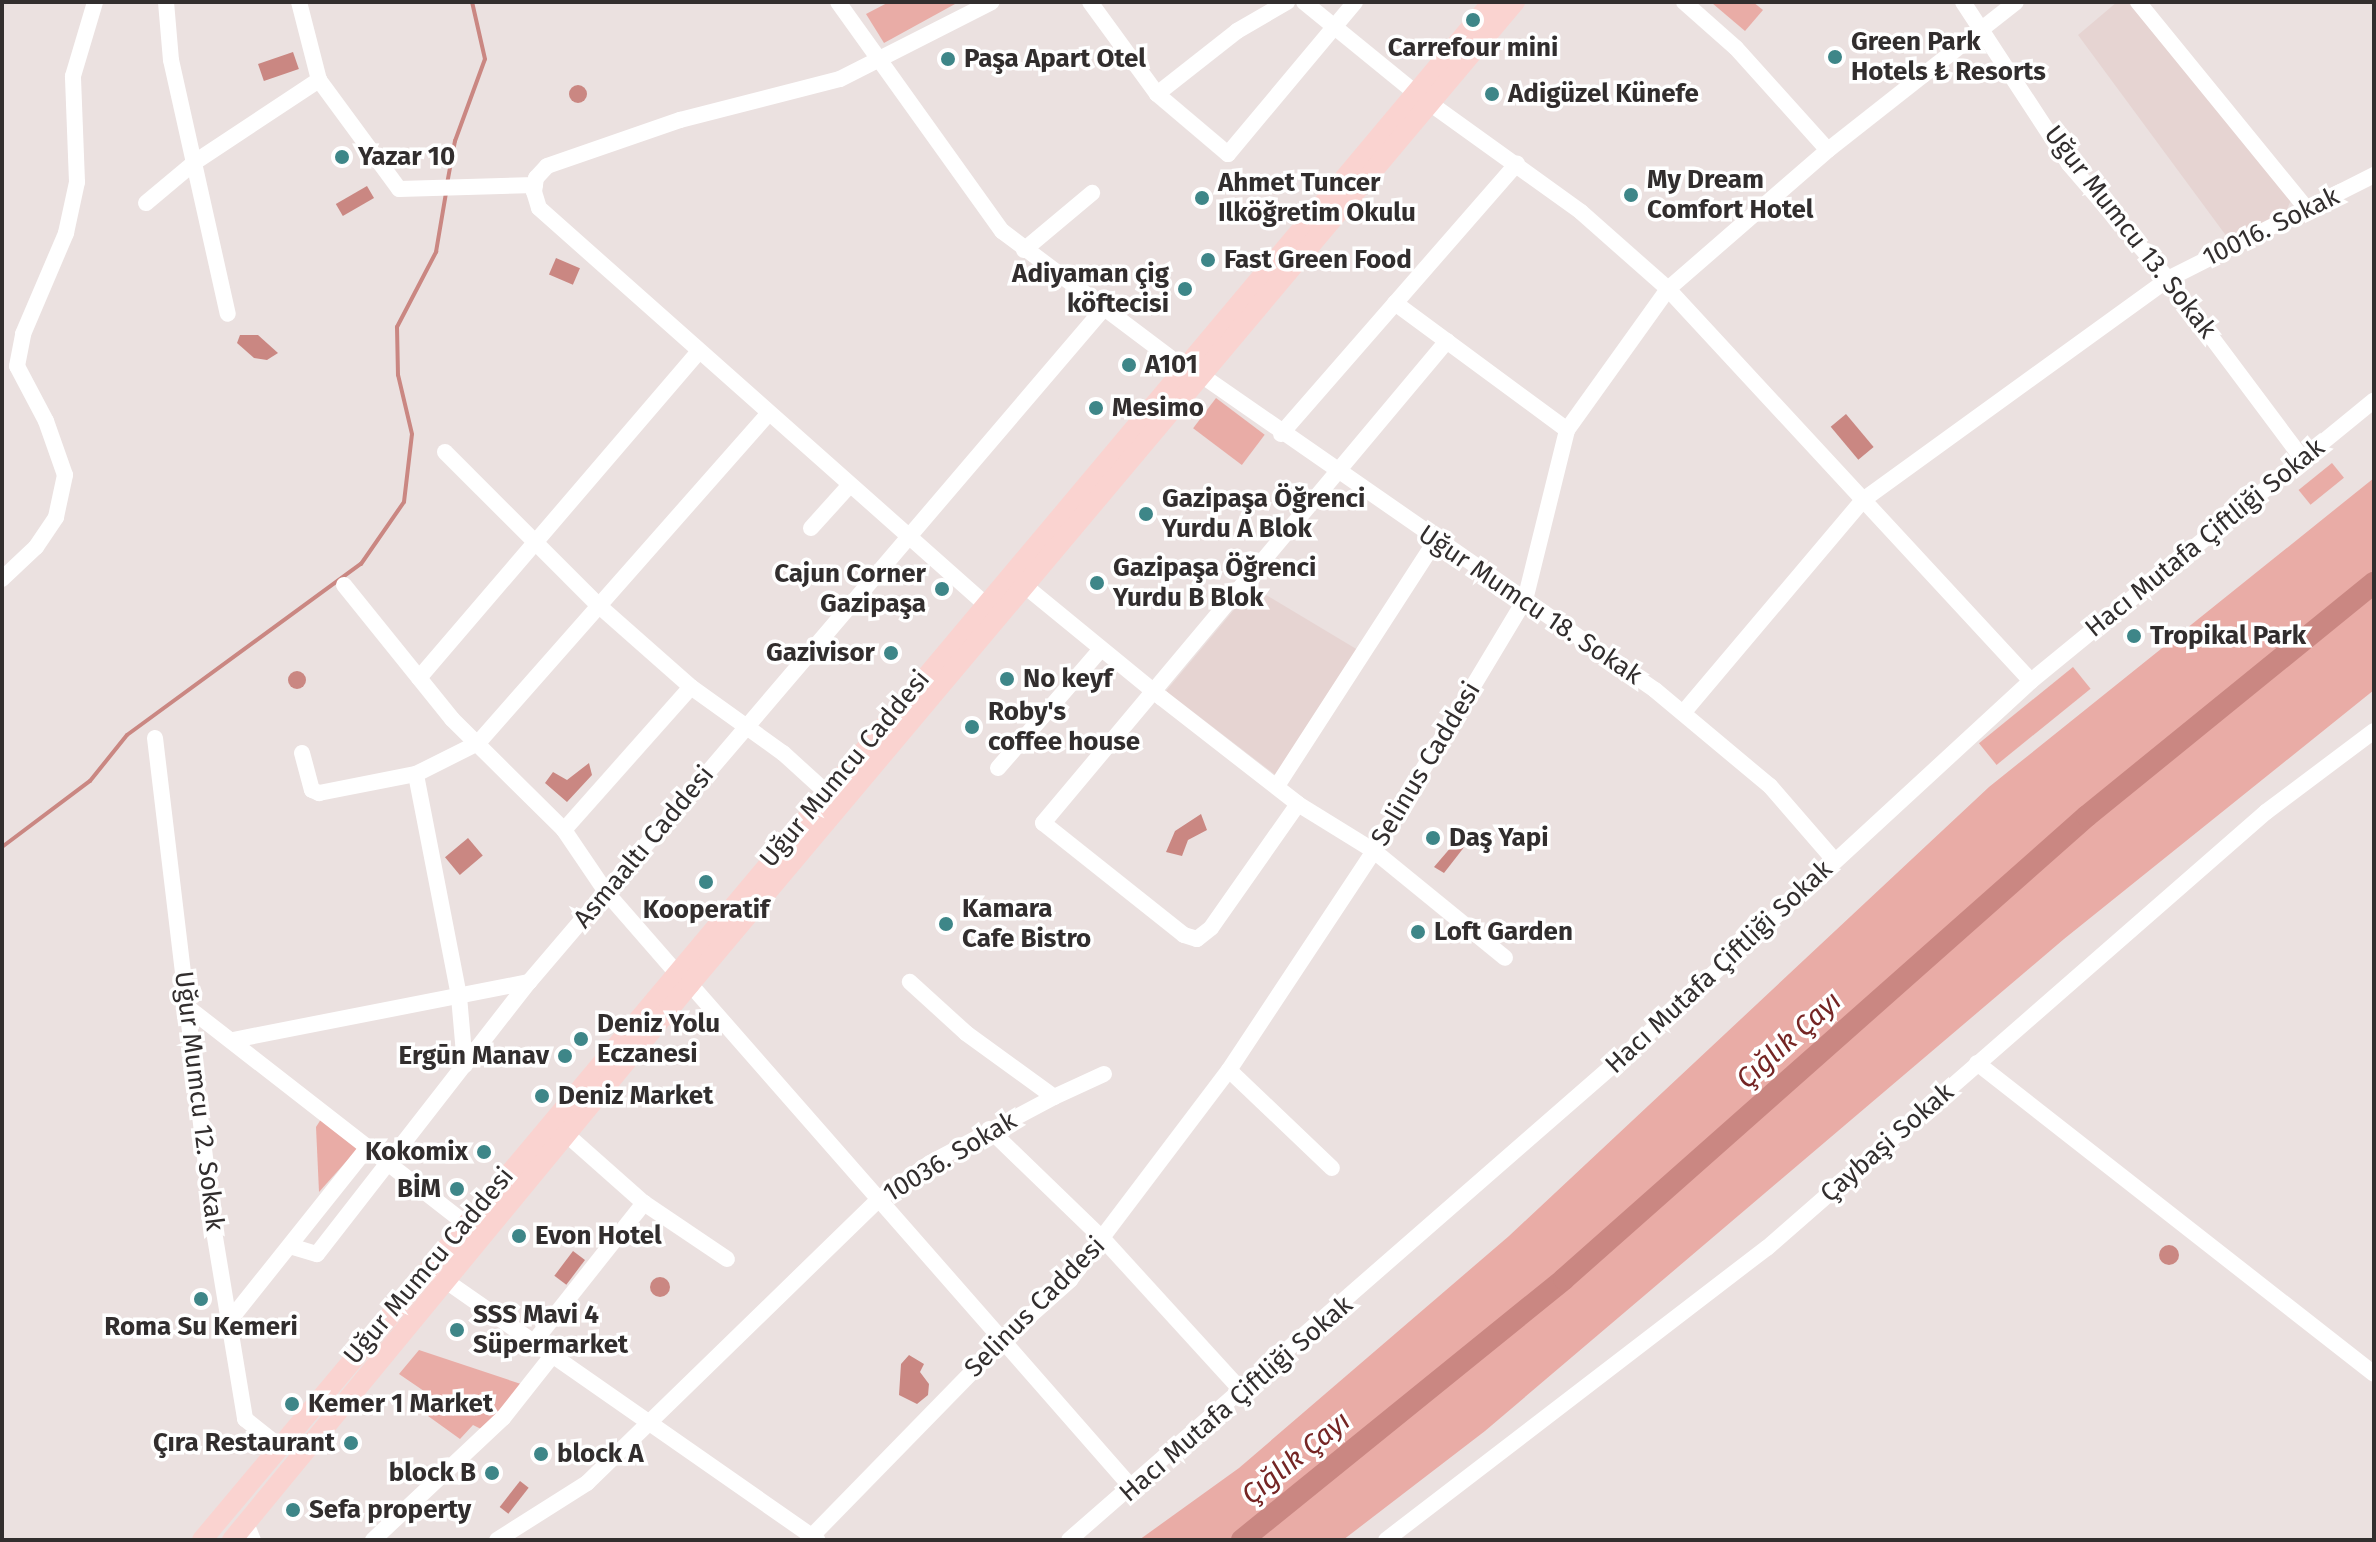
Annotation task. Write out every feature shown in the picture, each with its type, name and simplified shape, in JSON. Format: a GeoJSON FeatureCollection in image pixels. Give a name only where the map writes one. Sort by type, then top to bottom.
{"type":"FeatureCollection","features":[{"type":"Feature","properties":{"kind":"main road","name":"Uğur Mumcu Caddesi"},"geometry":{"type":"LineString","coordinates":[[202,1540],[465,1223],[1025,586],[1204,377],[1424,99],[1492,2]]}},
{"type":"Feature","properties":{"kind":"main road","name":"Uğur Mumcu Caddesi"},"geometry":{"type":"LineString","coordinates":[[232,1540],[250,1532],[445,1282],[566,1134],[826,792],[1184,368],[1424,99],[1515,2]]}},
{"type":"Feature","properties":{"kind":"street"},"geometry":{"type":"LineString","coordinates":[[2,579],[36,547],[56,517],[65,475],[46,421],[17,366],[23,334],[66,233],[77,182],[73,76],[95,2]]}},
{"type":"Feature","properties":{"kind":"street"},"geometry":{"type":"LineString","coordinates":[[166,2],[171,60],[228,314]]}},
{"type":"Feature","properties":{"kind":"street"},"geometry":{"type":"LineString","coordinates":[[299,2],[319,80],[399,189],[535,185]]}},
{"type":"Feature","properties":{"kind":"street"},"geometry":{"type":"LineString","coordinates":[[838,2],[1002,231],[1184,368]]}},
{"type":"Feature","properties":{"kind":"street"},"geometry":{"type":"LineString","coordinates":[[984,603],[698,353],[539,208],[535,185],[547,166],[680,120],[840,79],[879,62],[992,2]]}},
{"type":"Feature","properties":{"kind":"street"},"geometry":{"type":"LineString","coordinates":[[1090,2],[1157,94],[1228,154],[1355,2]]}},
{"type":"Feature","properties":{"kind":"street"},"geometry":{"type":"LineString","coordinates":[[1157,94],[1237,31],[1287,2]]}},
{"type":"Feature","properties":{"kind":"street"},"geometry":{"type":"LineString","coordinates":[[1304,2],[1424,99],[1517,163],[1668,289],[2031,681]]}},
{"type":"Feature","properties":{"kind":"street"},"geometry":{"type":"LineString","coordinates":[[1684,2],[1736,48],[1828,150]]}},
{"type":"Feature","properties":{"kind":"street","name":"Uğur Mumcu 13. Sokak"},"geometry":{"type":"LineString","coordinates":[[1963,2],[2069,164],[2168,279],[2302,458]]}},
{"type":"Feature","properties":{"kind":"street","name":"Selinus Caddesi"},"geometry":{"type":"LineString","coordinates":[[813,1539],[1003,1340],[1070,1280],[1104,1240],[1229,1070],[1374,851],[1525,600],[1567,430],[1668,289],[1828,150],[2016,2]]}},
{"type":"Feature","properties":{"kind":"street"},"geometry":{"type":"LineString","coordinates":[[2138,2],[2307,209]]}},
{"type":"Feature","properties":{"kind":"street"},"geometry":{"type":"LineString","coordinates":[[146,203],[195,162],[319,80]]}},
{"type":"Feature","properties":{"kind":"street"},"geometry":{"type":"LineString","coordinates":[[1281,434],[1517,163]]}},
{"type":"Feature","properties":{"kind":"street","name":"10016. Sokak"},"geometry":{"type":"LineString","coordinates":[[1683,713],[1863,500],[2168,279],[2374,175]]}},
{"type":"Feature","properties":{"kind":"street"},"geometry":{"type":"LineString","coordinates":[[1024,250],[1092,193]]}},
{"type":"Feature","properties":{"kind":"street"},"geometry":{"type":"LineString","coordinates":[[1395,303],[1567,430]]}},
{"type":"Feature","properties":{"kind":"street","name":"Asmaaltı Caddesi"},"geometry":{"type":"LineString","coordinates":[[290,1246],[317,1254],[529,982],[1104,308]]}},
{"type":"Feature","properties":{"kind":"street"},"geometry":{"type":"LineString","coordinates":[[1298,804],[1207,934],[1197,939],[1184,935],[1043,823],[1447,341]]}},
{"type":"Feature","properties":{"kind":"street"},"geometry":{"type":"LineString","coordinates":[[419,678],[698,353]]}},
{"type":"Feature","properties":{"kind":"street","name":"Uğur Mumcu 18. Sokak"},"geometry":{"type":"LineString","coordinates":[[1204,377],[1281,434],[1435,542],[1525,600],[1683,713],[1770,786],[1834,860]]}},
{"type":"Feature","properties":{"kind":"street","name":"Hacı Mutafa Çiftliği Sokak"},"geometry":{"type":"LineString","coordinates":[[1069,1540],[1133,1489],[1626,1054],[2031,681],[2374,400]]}},
{"type":"Feature","properties":{"kind":"street"},"geometry":{"type":"LineString","coordinates":[[302,753],[312,790],[319,793],[416,774],[478,743],[597,604],[768,414]]}},
{"type":"Feature","properties":{"kind":"street"},"geometry":{"type":"LineString","coordinates":[[445,452],[597,604],[691,687],[826,792]]}},
{"type":"Feature","properties":{"kind":"street"},"geometry":{"type":"LineString","coordinates":[[811,528],[849,486]]}},
{"type":"Feature","properties":{"kind":"street"},"geometry":{"type":"LineString","coordinates":[[1277,786],[1435,542]]}},
{"type":"Feature","properties":{"kind":"street"},"geometry":{"type":"LineString","coordinates":[[344,585],[419,678],[564,830],[606,892],[1133,1489]]}},
{"type":"Feature","properties":{"kind":"street"},"geometry":{"type":"LineString","coordinates":[[1025,586],[1298,804],[1374,851],[1505,958]]}},
{"type":"Feature","properties":{"kind":"street"},"geometry":{"type":"LineString","coordinates":[[998,768],[1101,649]]}},
{"type":"Feature","properties":{"kind":"street"},"geometry":{"type":"LineString","coordinates":[[564,830],[691,687]]}},
{"type":"Feature","properties":{"kind":"street","name":"Çaybaşi Sokak"},"geometry":{"type":"LineString","coordinates":[[1386,1540],[1579,1387],[1767,1248],[2266,812],[2374,731]]}},
{"type":"Feature","properties":{"kind":"street","name":"Uğur Mumcu 12. Sokak"},"geometry":{"type":"LineString","coordinates":[[155,738],[186,1006],[245,1419],[279,1446]]}},
{"type":"Feature","properties":{"kind":"street"},"geometry":{"type":"LineString","coordinates":[[416,774],[459,996],[465,1065]]}},
{"type":"Feature","properties":{"kind":"street"},"geometry":{"type":"LineString","coordinates":[[233,1040],[529,982]]}},
{"type":"Feature","properties":{"kind":"street","name":"10036. Sokak"},"geometry":{"type":"LineString","coordinates":[[497,1540],[519,1535],[587,1483],[879,1199],[989,1129],[1054,1097],[966,1033],[910,982]]}},
{"type":"Feature","properties":{"kind":"street"},"geometry":{"type":"LineString","coordinates":[[186,1006],[465,1223]]}},
{"type":"Feature","properties":{"kind":"street"},"geometry":{"type":"LineString","coordinates":[[1977,1063],[2374,1374]]}},
{"type":"Feature","properties":{"kind":"street"},"geometry":{"type":"LineString","coordinates":[[1229,1070],[1332,1168]]}},
{"type":"Feature","properties":{"kind":"street"},"geometry":{"type":"LineString","coordinates":[[1054,1097],[1104,1074]]}},
{"type":"Feature","properties":{"kind":"street"},"geometry":{"type":"LineString","coordinates":[[989,1129],[1104,1240],[1243,1392]]}},
{"type":"Feature","properties":{"kind":"street"},"geometry":{"type":"LineString","coordinates":[[566,1134],[644,1203],[727,1259]]}},
{"type":"Feature","properties":{"kind":"street"},"geometry":{"type":"LineString","coordinates":[[230,1320],[368,1147]]}},
{"type":"Feature","properties":{"kind":"street"},"geometry":{"type":"LineString","coordinates":[[533,1343],[644,1203]]}},
{"type":"Feature","properties":{"kind":"street"},"geometry":{"type":"LineString","coordinates":[[429,1267],[445,1282],[650,1421],[813,1539]]}},
{"type":"Feature","properties":{"kind":"street"},"geometry":{"type":"LineString","coordinates":[[373,1540],[503,1418],[552,1356]]}},
{"type":"Feature","properties":{"kind":"shaded area"},"geometry":{"type":"Polygon","coordinates":[[[889,2],[955,4],[884,43],[866,14],[889,2]]]}},
{"type":"Feature","properties":{"kind":"shaded area"},"geometry":{"type":"Polygon","coordinates":[[[1753,2],[1763,10],[1745,31],[1712,3],[1753,2]]]}},
{"type":"Feature","properties":{"kind":"shaded area"},"geometry":{"type":"Polygon","coordinates":[[[2117,2],[2128,2],[2291,200],[2286,212],[2230,241],[2078,35],[2117,2]]]}},
{"type":"Feature","properties":{"kind":"shaded area"},"geometry":{"type":"Polygon","coordinates":[[[293,52],[299,69],[264,81],[258,64],[293,52]]]}},
{"type":"Feature","properties":{"kind":"shaded area"},"geometry":{"type":"Polygon","coordinates":[[[578,85],[587,94],[578,103],[569,94],[578,85]]]}},
{"type":"Feature","properties":{"kind":"shaded area"},"geometry":{"type":"Polygon","coordinates":[[[367,186],[374,198],[343,216],[336,204],[367,186]]]}},
{"type":"Feature","properties":{"kind":"shaded area"},"geometry":{"type":"Polygon","coordinates":[[[556,258],[580,268],[573,285],[549,275],[556,258]]]}},
{"type":"Feature","properties":{"kind":"shaded area"},"geometry":{"type":"Polygon","coordinates":[[[240,335],[258,335],[278,353],[267,360],[254,358],[237,343],[240,335]]]}},
{"type":"Feature","properties":{"kind":"shaded area"},"geometry":{"type":"Polygon","coordinates":[[[1216,398],[1265,435],[1242,465],[1193,428],[1216,398]]]}},
{"type":"Feature","properties":{"kind":"shaded area"},"geometry":{"type":"Polygon","coordinates":[[[1846,414],[1874,447],[1858,460],[1831,427],[1846,414]]]}},
{"type":"Feature","properties":{"kind":"shaded area"},"geometry":{"type":"Polygon","coordinates":[[[2332,463],[2344,478],[2311,505],[2299,490],[2332,463]]]}},
{"type":"Feature","properties":{"kind":"shaded area"},"geometry":{"type":"Polygon","coordinates":[[[2374,478],[2374,690],[2064,939],[1485,1431],[1343,1540],[1139,1540],[1239,1468],[1509,1236],[1989,787],[2374,478]]]}},
{"type":"Feature","properties":{"kind":"shaded area"},"geometry":{"type":"Polygon","coordinates":[[[1253,587],[1363,653],[1282,780],[1166,691],[1253,587]]]}},
{"type":"Feature","properties":{"kind":"shaded area"},"geometry":{"type":"Polygon","coordinates":[[[2073,667],[2091,689],[1997,765],[1979,743],[2073,667]]]}},
{"type":"Feature","properties":{"kind":"shaded area"},"geometry":{"type":"Polygon","coordinates":[[[297,671],[306,680],[297,689],[288,680],[297,671]]]}},
{"type":"Feature","properties":{"kind":"shaded area"},"geometry":{"type":"Polygon","coordinates":[[[589,763],[592,775],[567,802],[545,783],[553,772],[567,780],[589,763]]]}},
{"type":"Feature","properties":{"kind":"shaded area"},"geometry":{"type":"Polygon","coordinates":[[[1201,814],[1207,830],[1188,840],[1182,856],[1166,852],[1175,831],[1201,814]]]}},
{"type":"Feature","properties":{"kind":"shaded area"},"geometry":{"type":"Polygon","coordinates":[[[468,838],[483,856],[460,875],[445,857],[468,838]]]}},
{"type":"Feature","properties":{"kind":"shaded area"},"geometry":{"type":"Polygon","coordinates":[[[1458,839],[1465,846],[1444,873],[1434,867],[1458,839]]]}},
{"type":"Feature","properties":{"kind":"shaded area"},"geometry":{"type":"Polygon","coordinates":[[[323,1116],[361,1145],[319,1192],[316,1127],[323,1116]]]}},
{"type":"Feature","properties":{"kind":"shaded area"},"geometry":{"type":"Polygon","coordinates":[[[2169,1245],[2176,1248],[2179,1255],[2176,1262],[2169,1265],[2162,1262],[2159,1255],[2162,1248],[2169,1245]]]}},
{"type":"Feature","properties":{"kind":"shaded area"},"geometry":{"type":"Polygon","coordinates":[[[573,1251],[585,1260],[566,1285],[554,1276],[573,1251]]]}},
{"type":"Feature","properties":{"kind":"shaded area"},"geometry":{"type":"Polygon","coordinates":[[[656,1277],[664,1277],[670,1287],[664,1297],[656,1297],[650,1291],[650,1283],[656,1277]]]}},
{"type":"Feature","properties":{"kind":"shaded area"},"geometry":{"type":"Polygon","coordinates":[[[419,1350],[524,1385],[481,1429],[473,1425],[460,1439],[428,1416],[440,1402],[399,1374],[419,1350]]]}},
{"type":"Feature","properties":{"kind":"shaded area"},"geometry":{"type":"Polygon","coordinates":[[[909,1355],[924,1364],[920,1372],[929,1384],[928,1395],[917,1404],[899,1395],[901,1364],[909,1355]]]}},
{"type":"Feature","properties":{"kind":"shaded area"},"geometry":{"type":"Polygon","coordinates":[[[520,1481],[529,1488],[508,1514],[500,1507],[520,1481]]]}},
{"type":"Feature","properties":{"kind":"waterway"},"geometry":{"type":"LineString","coordinates":[[447,184],[455,141],[485,59],[472,2]]}},
{"type":"Feature","properties":{"kind":"waterway"},"geometry":{"type":"LineString","coordinates":[[2,847],[90,781],[127,735],[361,564],[404,502],[412,434],[398,375],[397,327],[436,252],[446,193]]}},
{"type":"Feature","properties":{"kind":"waterway","name":"Çığlık Çayı"},"geometry":{"type":"LineString","coordinates":[[1242,1540],[1564,1279],[2087,816],[2374,583]]}},
{"type":"Feature","properties":{"kind":"place","name":"Carrefour mini"},"geometry":{"type":"Point","coordinates":[1473,20]}},
{"type":"Feature","properties":{"kind":"place","name":"Green Park Hotels ₺ Resorts"},"geometry":{"type":"Point","coordinates":[1835,57]}},
{"type":"Feature","properties":{"kind":"place","name":"Paşa Apart Otel"},"geometry":{"type":"Point","coordinates":[948,59]}},
{"type":"Feature","properties":{"kind":"place","name":"Adigüzel Künefe"},"geometry":{"type":"Point","coordinates":[1492,94]}},
{"type":"Feature","properties":{"kind":"place","name":"Yazar 10"},"geometry":{"type":"Point","coordinates":[342,157]}},
{"type":"Feature","properties":{"kind":"place","name":"My Dream Comfort Hotel"},"geometry":{"type":"Point","coordinates":[1631,195]}},
{"type":"Feature","properties":{"kind":"place","name":"Ahmet Tuncer Ilköğretim Okulu"},"geometry":{"type":"Point","coordinates":[1202,198]}},
{"type":"Feature","properties":{"kind":"place","name":"Fast Green Food"},"geometry":{"type":"Point","coordinates":[1208,260]}},
{"type":"Feature","properties":{"kind":"place","name":"Adiyaman çig köftecisi"},"geometry":{"type":"Point","coordinates":[1185,289]}},
{"type":"Feature","properties":{"kind":"place","name":"A101"},"geometry":{"type":"Point","coordinates":[1129,365]}},
{"type":"Feature","properties":{"kind":"place","name":"Mesimo"},"geometry":{"type":"Point","coordinates":[1096,408]}},
{"type":"Feature","properties":{"kind":"place","name":"Gazipaşa Öğrenci Yurdu A Blok"},"geometry":{"type":"Point","coordinates":[1146,514]}},
{"type":"Feature","properties":{"kind":"place","name":"Gazipaşa Öğrenci Yurdu B Blok"},"geometry":{"type":"Point","coordinates":[1097,583]}},
{"type":"Feature","properties":{"kind":"place","name":"Cajun Corner Gazipaşa"},"geometry":{"type":"Point","coordinates":[942,589]}},
{"type":"Feature","properties":{"kind":"place","name":"Tropikal Park"},"geometry":{"type":"Point","coordinates":[2134,636]}},
{"type":"Feature","properties":{"kind":"place","name":"Gazivisor"},"geometry":{"type":"Point","coordinates":[891,653]}},
{"type":"Feature","properties":{"kind":"place","name":"No keyf"},"geometry":{"type":"Point","coordinates":[1007,679]}},
{"type":"Feature","properties":{"kind":"place","name":"Roby's coffee house"},"geometry":{"type":"Point","coordinates":[972,727]}},
{"type":"Feature","properties":{"kind":"place","name":"Daş Yapi"},"geometry":{"type":"Point","coordinates":[1433,838]}},
{"type":"Feature","properties":{"kind":"place","name":"Kooperatif"},"geometry":{"type":"Point","coordinates":[706,882]}},
{"type":"Feature","properties":{"kind":"place","name":"Kamara Cafe Bistro"},"geometry":{"type":"Point","coordinates":[946,924]}},
{"type":"Feature","properties":{"kind":"place","name":"Loft Garden"},"geometry":{"type":"Point","coordinates":[1418,932]}},
{"type":"Feature","properties":{"kind":"place","name":"Deniz Yolu Eczanesi"},"geometry":{"type":"Point","coordinates":[581,1039]}},
{"type":"Feature","properties":{"kind":"place","name":"Ergūn Manav"},"geometry":{"type":"Point","coordinates":[565,1056]}},
{"type":"Feature","properties":{"kind":"place","name":"Deniz Market"},"geometry":{"type":"Point","coordinates":[542,1096]}},
{"type":"Feature","properties":{"kind":"place","name":"Kokomix"},"geometry":{"type":"Point","coordinates":[484,1152]}},
{"type":"Feature","properties":{"kind":"place","name":"BİM"},"geometry":{"type":"Point","coordinates":[457,1189]}},
{"type":"Feature","properties":{"kind":"place","name":"Evon Hotel"},"geometry":{"type":"Point","coordinates":[519,1236]}},
{"type":"Feature","properties":{"kind":"place","name":"Roma Su Kemeri"},"geometry":{"type":"Point","coordinates":[201,1299]}},
{"type":"Feature","properties":{"kind":"place","name":"SSS Mavi 4 Süpermarket"},"geometry":{"type":"Point","coordinates":[457,1330]}},
{"type":"Feature","properties":{"kind":"place","name":"Kemer 1 Market"},"geometry":{"type":"Point","coordinates":[292,1404]}},
{"type":"Feature","properties":{"kind":"place","name":"Çıra Restaurant"},"geometry":{"type":"Point","coordinates":[351,1443]}},
{"type":"Feature","properties":{"kind":"place","name":"block A"},"geometry":{"type":"Point","coordinates":[541,1454]}},
{"type":"Feature","properties":{"kind":"place","name":"block B"},"geometry":{"type":"Point","coordinates":[492,1473]}},
{"type":"Feature","properties":{"kind":"place","name":"Sefa property"},"geometry":{"type":"Point","coordinates":[293,1510]}}]}
